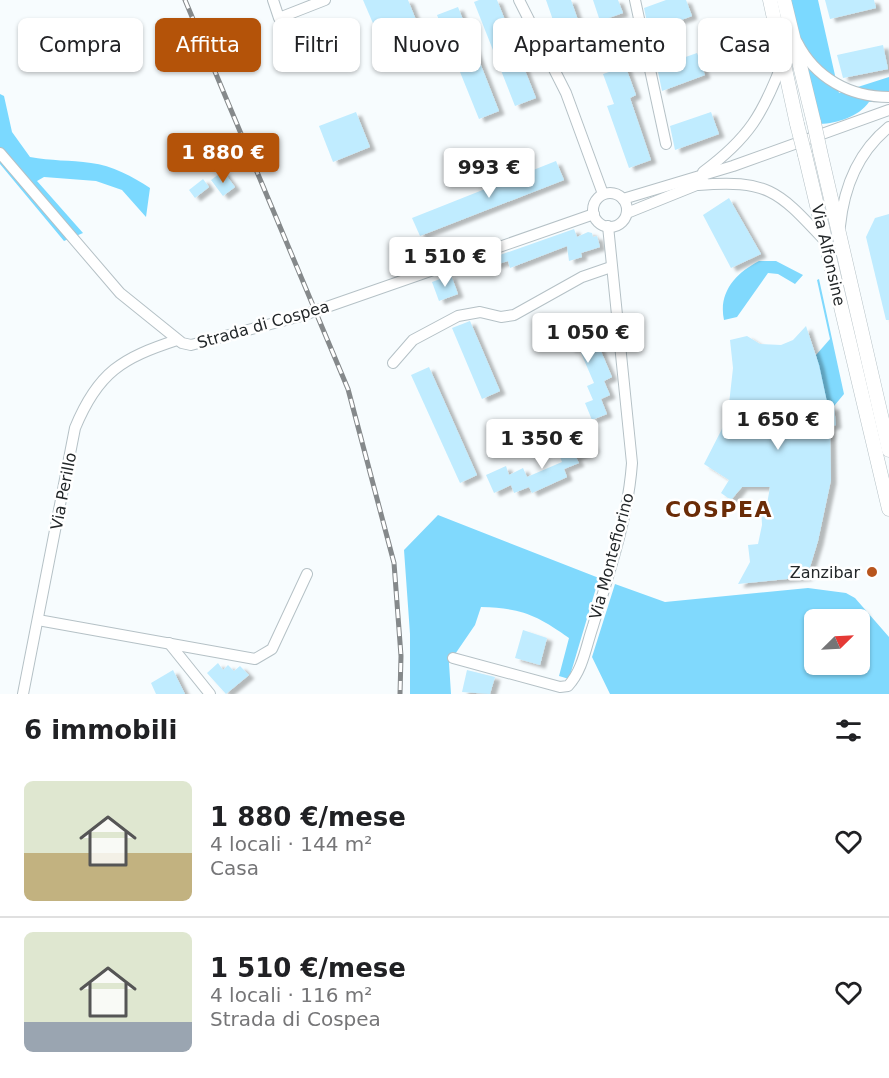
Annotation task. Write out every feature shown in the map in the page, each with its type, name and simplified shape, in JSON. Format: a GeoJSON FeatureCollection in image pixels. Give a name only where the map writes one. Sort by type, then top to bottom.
{"type":"FeatureCollection","features":[{"type":"Feature","properties":{"kind":"main road","name":"Via Alfonsine"},"geometry":{"type":"LineString","coordinates":[[770,0],[774,18]]}},
{"type":"Feature","properties":{"kind":"main road","name":"Via Alfonsine"},"geometry":{"type":"LineString","coordinates":[[784,0],[788,18]]}},
{"type":"Feature","properties":{"kind":"main road","name":"Via Alfonsine"},"geometry":{"type":"LineString","coordinates":[[792,33],[889,450]]}},
{"type":"Feature","properties":{"kind":"main road","name":"Via Alfonsine"},"geometry":{"type":"LineString","coordinates":[[785,72],[889,509]]}},
{"type":"Feature","properties":{"kind":"street"},"geometry":{"type":"LineString","coordinates":[[273,0],[279,18],[325,0]]}},
{"type":"Feature","properties":{"kind":"street"},"geometry":{"type":"LineString","coordinates":[[519,0],[566,93],[603,194]]}},
{"type":"Feature","properties":{"kind":"street"},"geometry":{"type":"LineString","coordinates":[[635,0],[666,144]]}},
{"type":"Feature","properties":{"kind":"street"},"geometry":{"type":"LineString","coordinates":[[792,31],[816,70],[831,82],[857,94],[889,97]]}},
{"type":"Feature","properties":{"kind":"street"},"geometry":{"type":"LineString","coordinates":[[697,181],[751,129],[779,72]]}},
{"type":"Feature","properties":{"kind":"street"},"geometry":{"type":"LineString","coordinates":[[627,213],[623,199],[616,194],[603,194],[596,200],[594,214],[599,222],[608,226],[618,225],[627,213],[697,181],[733,166],[889,112]]}},
{"type":"Feature","properties":{"kind":"street"},"geometry":{"type":"LineString","coordinates":[[839,233],[842,205],[855,167],[874,139],[889,127]]}},
{"type":"Feature","properties":{"kind":"street","name":"Strada di Cospea"},"geometry":{"type":"LineString","coordinates":[[0,153],[120,293],[177,340],[191,345],[301,316],[594,214]]}},
{"type":"Feature","properties":{"kind":"street"},"geometry":{"type":"LineString","coordinates":[[623,199],[697,181],[733,182],[760,187],[782,196],[826,242]]}},
{"type":"Feature","properties":{"kind":"street","name":"Via Montefiorino"},"geometry":{"type":"LineString","coordinates":[[453,658],[560,687],[568,686],[580,666],[610,571],[630,487],[631,446],[608,226]]}},
{"type":"Feature","properties":{"kind":"street"},"geometry":{"type":"LineString","coordinates":[[393,363],[413,340],[458,316],[480,312],[501,317],[514,315],[582,277],[611,267]]}},
{"type":"Feature","properties":{"kind":"street","name":"Via Perillo"},"geometry":{"type":"LineString","coordinates":[[23,694],[75,428],[83,408],[113,369],[137,353],[177,340]]}},
{"type":"Feature","properties":{"kind":"street"},"geometry":{"type":"LineString","coordinates":[[38,620],[255,659],[273,649],[307,574]]}},
{"type":"Feature","properties":{"kind":"street"},"geometry":{"type":"LineString","coordinates":[[170,643],[210,694]]}},
{"type":"Feature","properties":{"kind":"shaded area"},"geometry":{"type":"Polygon","coordinates":[[[790,0],[818,0],[839,93],[889,77],[889,102],[869,102],[859,112],[847,118],[820,124],[790,0]]]}},
{"type":"Feature","properties":{"kind":"shaded area"},"geometry":{"type":"Polygon","coordinates":[[[0,94],[4,96],[12,132],[30,157],[99,164],[129,176],[150,188],[146,217],[122,190],[96,181],[44,177],[37,181],[83,233],[64,241],[0,164],[0,94]]]}},
{"type":"Feature","properties":{"kind":"shaded area"},"geometry":{"type":"Polygon","coordinates":[[[759,261],[776,261],[803,275],[795,284],[778,274],[768,273],[737,317],[724,320],[726,292],[743,271],[759,261]]]}},
{"type":"Feature","properties":{"kind":"shaded area"},"geometry":{"type":"Polygon","coordinates":[[[819,279],[844,394],[834,406],[828,407],[816,355],[830,339],[817,280],[819,279]]]}},
{"type":"Feature","properties":{"kind":"shaded area"},"geometry":{"type":"Polygon","coordinates":[[[438,515],[599,578],[569,679],[559,676],[569,638],[528,614],[507,609],[481,607],[475,625],[449,663],[451,694],[410,694],[410,634],[404,550],[438,515]]]}},
{"type":"Feature","properties":{"kind":"shaded area"},"geometry":{"type":"Polygon","coordinates":[[[615,584],[665,602],[808,588],[846,593],[855,598],[865,609],[804,609],[804,675],[870,675],[870,615],[889,637],[889,694],[610,694],[592,657],[615,584]]]}},
{"type":"Feature","properties":{"kind":"building"},"geometry":{"type":"Polygon","coordinates":[[[363,0],[408,0],[415,18],[372,18],[372,21],[363,0]]]}},
{"type":"Feature","properties":{"kind":"building"},"geometry":{"type":"Polygon","coordinates":[[[497,0],[504,18],[493,18],[493,50],[481,18],[474,2],[497,0]]]}},
{"type":"Feature","properties":{"kind":"building"},"geometry":{"type":"Polygon","coordinates":[[[546,0],[571,0],[577,18],[552,18],[546,0]]]}},
{"type":"Feature","properties":{"kind":"building"},"geometry":{"type":"Polygon","coordinates":[[[593,0],[618,0],[623,13],[609,18],[599,18],[593,0]]]}},
{"type":"Feature","properties":{"kind":"building"},"geometry":{"type":"Polygon","coordinates":[[[666,0],[686,0],[692,16],[686,18],[646,18],[644,8],[666,0]]]}},
{"type":"Feature","properties":{"kind":"building"},"geometry":{"type":"Polygon","coordinates":[[[825,0],[874,0],[876,8],[830,19],[825,0]]]}},
{"type":"Feature","properties":{"kind":"building"},"geometry":{"type":"Polygon","coordinates":[[[458,7],[462,18],[438,18],[437,15],[458,7]]]}},
{"type":"Feature","properties":{"kind":"building"},"geometry":{"type":"Polygon","coordinates":[[[883,45],[888,69],[843,78],[837,55],[883,45]]]}},
{"type":"Feature","properties":{"kind":"building"},"geometry":{"type":"Polygon","coordinates":[[[697,53],[698,72],[704,72],[705,75],[662,91],[658,72],[686,72],[686,57],[697,53]]]}},
{"type":"Feature","properties":{"kind":"building"},"geometry":{"type":"Polygon","coordinates":[[[481,65],[499,111],[479,119],[460,72],[481,72],[481,65]]]}},
{"type":"Feature","properties":{"kind":"building"},"geometry":{"type":"Polygon","coordinates":[[[502,72],[526,72],[536,98],[515,106],[502,72]]]}},
{"type":"Feature","properties":{"kind":"building"},"geometry":{"type":"Polygon","coordinates":[[[628,72],[636,95],[630,98],[651,160],[629,168],[607,106],[614,104],[603,74],[628,72]]]}},
{"type":"Feature","properties":{"kind":"building"},"geometry":{"type":"Polygon","coordinates":[[[356,112],[370,147],[333,162],[319,126],[356,112]]]}},
{"type":"Feature","properties":{"kind":"building"},"geometry":{"type":"Polygon","coordinates":[[[711,112],[719,134],[675,150],[670,126],[711,112]]]}},
{"type":"Feature","properties":{"kind":"building"},"geometry":{"type":"Polygon","coordinates":[[[556,161],[564,180],[420,236],[412,218],[556,161]]]}},
{"type":"Feature","properties":{"kind":"building"},"geometry":{"type":"Polygon","coordinates":[[[223,171],[235,187],[223,196],[211,180],[223,171]]]}},
{"type":"Feature","properties":{"kind":"building"},"geometry":{"type":"Polygon","coordinates":[[[203,179],[209,187],[195,198],[189,190],[203,179]]]}},
{"type":"Feature","properties":{"kind":"building"},"geometry":{"type":"Polygon","coordinates":[[[729,198],[761,254],[731,268],[703,215],[729,198]]]}},
{"type":"Feature","properties":{"kind":"building"},"geometry":{"type":"Polygon","coordinates":[[[889,214],[889,320],[886,320],[866,237],[875,218],[889,214]]]}},
{"type":"Feature","properties":{"kind":"building"},"geometry":{"type":"Polygon","coordinates":[[[574,229],[577,237],[588,232],[592,233],[593,237],[597,236],[600,247],[581,253],[582,257],[569,261],[567,246],[510,268],[508,261],[495,265],[480,264],[480,262],[574,229]]]}},
{"type":"Feature","properties":{"kind":"building"},"geometry":{"type":"Polygon","coordinates":[[[451,275],[458,294],[439,301],[432,282],[451,275]]]}},
{"type":"Feature","properties":{"kind":"building"},"geometry":{"type":"Polygon","coordinates":[[[564,315],[571,330],[580,327],[585,341],[595,337],[612,377],[604,381],[610,395],[601,399],[607,414],[592,420],[585,403],[593,400],[587,386],[594,383],[578,346],[570,349],[564,334],[556,337],[549,322],[564,315]]]}},
{"type":"Feature","properties":{"kind":"building"},"geometry":{"type":"Polygon","coordinates":[[[470,321],[500,391],[482,399],[452,328],[470,321]]]}},
{"type":"Feature","properties":{"kind":"building"},"geometry":{"type":"Polygon","coordinates":[[[806,326],[819,365],[828,407],[834,406],[836,425],[830,427],[831,480],[818,541],[807,577],[738,584],[750,562],[748,545],[758,544],[762,525],[761,505],[767,504],[770,487],[742,487],[731,500],[721,493],[729,480],[704,464],[724,425],[729,404],[733,368],[730,340],[747,336],[760,344],[781,345],[793,340],[806,326]]]}},
{"type":"Feature","properties":{"kind":"building"},"geometry":{"type":"Polygon","coordinates":[[[429,367],[477,475],[460,483],[411,375],[429,367]]]}},
{"type":"Feature","properties":{"kind":"building"},"geometry":{"type":"Polygon","coordinates":[[[586,431],[594,449],[576,457],[579,463],[564,469],[567,477],[532,493],[529,487],[514,493],[511,485],[494,493],[486,475],[506,466],[509,475],[523,468],[527,477],[562,462],[559,454],[572,448],[568,439],[586,431]]]}},
{"type":"Feature","properties":{"kind":"building"},"geometry":{"type":"Polygon","coordinates":[[[523,630],[547,638],[540,665],[515,658],[523,630]]]}},
{"type":"Feature","properties":{"kind":"building"},"geometry":{"type":"Polygon","coordinates":[[[218,663],[223,670],[228,665],[234,671],[240,666],[249,675],[226,694],[207,673],[218,663]]]}},
{"type":"Feature","properties":{"kind":"building"},"geometry":{"type":"Polygon","coordinates":[[[173,670],[185,694],[156,694],[151,683],[173,670]]]}},
{"type":"Feature","properties":{"kind":"building"},"geometry":{"type":"Polygon","coordinates":[[[467,670],[495,677],[490,694],[462,692],[467,670]]]}},
{"type":"Feature","properties":{"kind":"railway"},"geometry":{"type":"LineString","coordinates":[[185,0],[348,389],[394,563],[401,656],[400,694]]}},
{"type":"Feature","properties":{"kind":"place","name":"Zanzibar"},"geometry":{"type":"Point","coordinates":[872,572]}},
{"type":"Feature","properties":{"kind":"district","name":"COSPEA"},"geometry":{"type":"Point","coordinates":[719,509]}}]}
